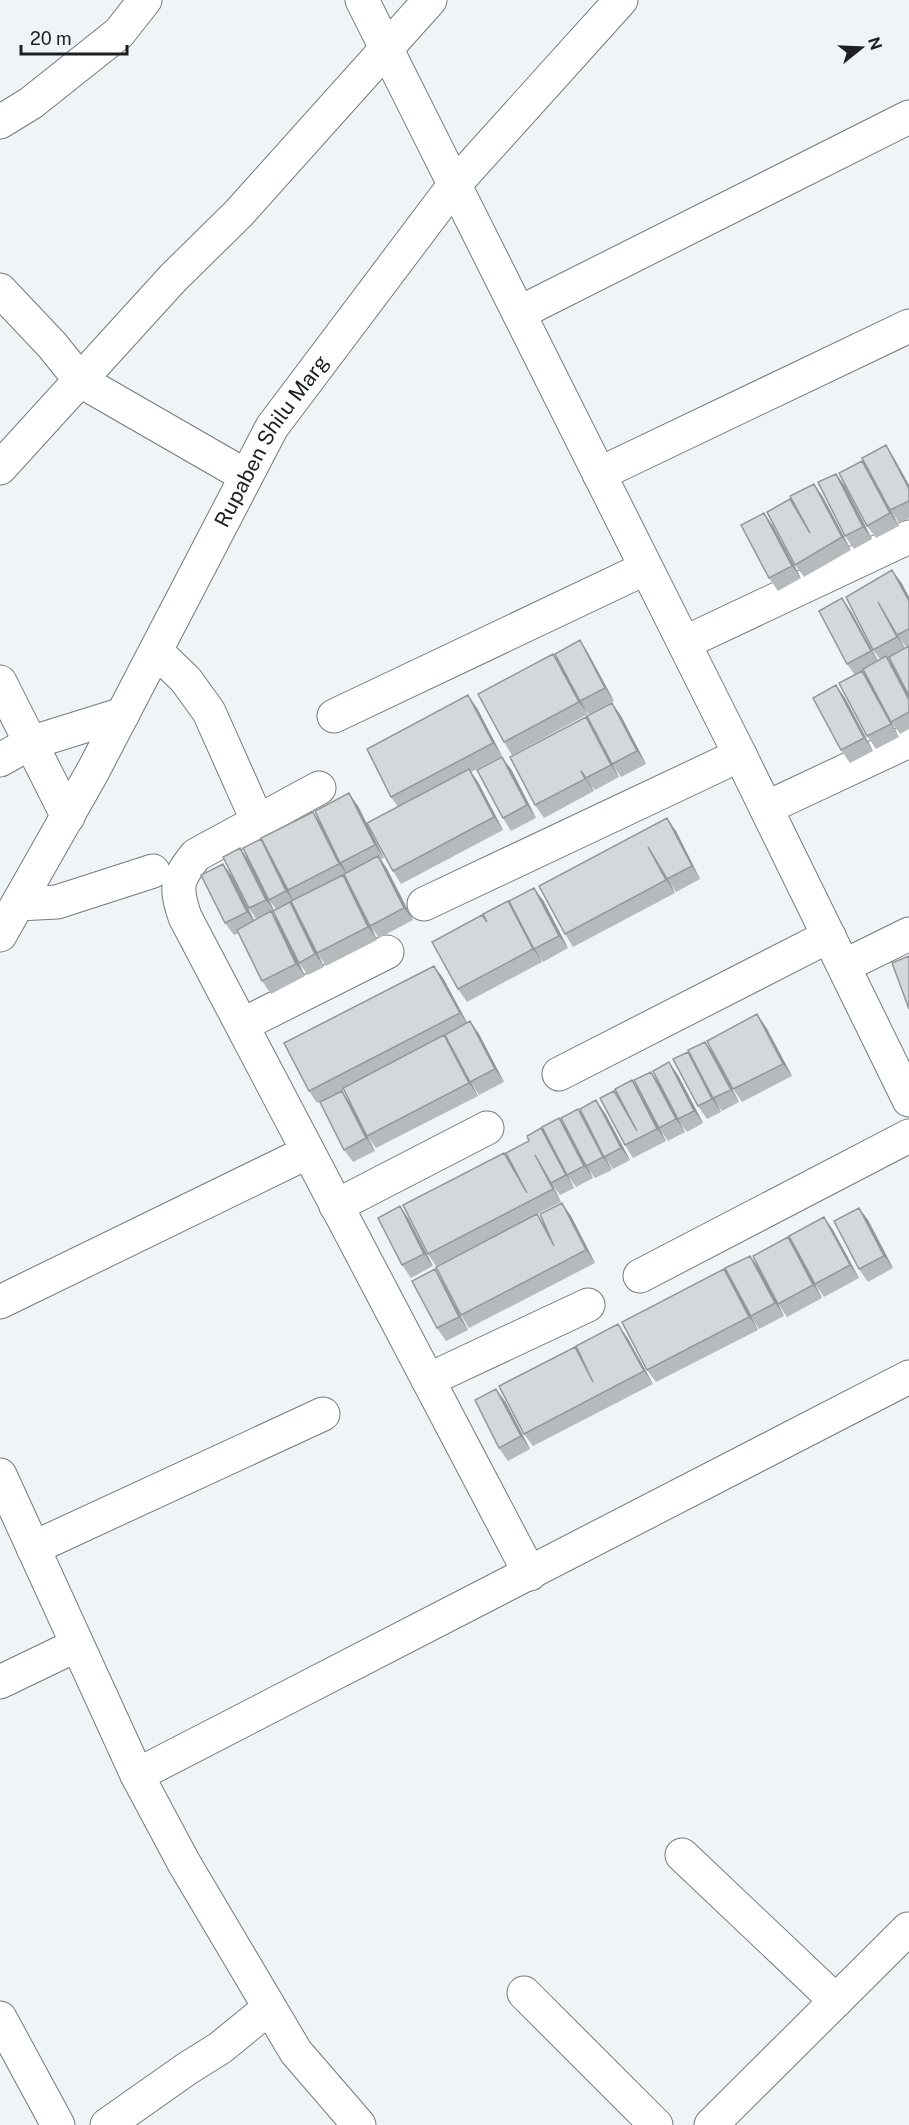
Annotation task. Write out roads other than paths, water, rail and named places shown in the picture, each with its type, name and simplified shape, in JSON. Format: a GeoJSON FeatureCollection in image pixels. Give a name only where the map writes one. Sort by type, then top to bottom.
{"type":"FeatureCollection","features":[{"type":"Feature","properties":{"kind":"street"},"geometry":{"type":"LineString","coordinates":[[0,122],[31,104],[119,13],[146,0]]}},
{"type":"Feature","properties":{"kind":"street"},"geometry":{"type":"LineString","coordinates":[[362,0],[844,966],[902,1067],[909,1100]]}},
{"type":"Feature","properties":{"kind":"street"},"geometry":{"type":"LineString","coordinates":[[0,468],[173,278],[239,213],[430,0]]}},
{"type":"Feature","properties":{"kind":"street","name":"Rupaben Shilu Marg"},"geometry":{"type":"LineString","coordinates":[[0,935],[68,817],[272,427],[455,184],[621,0]]}},
{"type":"Feature","properties":{"kind":"street"},"geometry":{"type":"LineString","coordinates":[[519,313],[909,117]]}},
{"type":"Feature","properties":{"kind":"street"},"geometry":{"type":"LineString","coordinates":[[0,290],[52,345],[81,381],[246,476]]}},
{"type":"Feature","properties":{"kind":"street"},"geometry":{"type":"LineString","coordinates":[[599,474],[909,326]]}},
{"type":"Feature","properties":{"kind":"street"},"geometry":{"type":"LineString","coordinates":[[684,643],[909,537]]}},
{"type":"Feature","properties":{"kind":"street"},"geometry":{"type":"LineString","coordinates":[[334,716],[646,568]]}},
{"type":"Feature","properties":{"kind":"street"},"geometry":{"type":"LineString","coordinates":[[156,651],[186,681],[209,712],[258,822]]}},
{"type":"Feature","properties":{"kind":"street"},"geometry":{"type":"LineString","coordinates":[[0,682],[68,817]]}},
{"type":"Feature","properties":{"kind":"street"},"geometry":{"type":"LineString","coordinates":[[0,760],[30,743],[123,714]]}},
{"type":"Feature","properties":{"kind":"street"},"geometry":{"type":"LineString","coordinates":[[766,808],[909,741]]}},
{"type":"Feature","properties":{"kind":"street"},"geometry":{"type":"LineString","coordinates":[[424,904],[740,755]]}},
{"type":"Feature","properties":{"kind":"street"},"geometry":{"type":"LineString","coordinates":[[319,788],[196,855],[182,872],[177,891],[185,917],[530,1574]]}},
{"type":"Feature","properties":{"kind":"street"},"geometry":{"type":"LineString","coordinates":[[18,904],[57,902],[153,871]]}},
{"type":"Feature","properties":{"kind":"street"},"geometry":{"type":"LineString","coordinates":[[844,966],[909,934]]}},
{"type":"Feature","properties":{"kind":"street"},"geometry":{"type":"LineString","coordinates":[[559,1074],[829,936]]}},
{"type":"Feature","properties":{"kind":"street"},"geometry":{"type":"LineString","coordinates":[[242,1025],[387,952]]}},
{"type":"Feature","properties":{"kind":"street"},"geometry":{"type":"LineString","coordinates":[[336,1206],[487,1128]]}},
{"type":"Feature","properties":{"kind":"street"},"geometry":{"type":"LineString","coordinates":[[640,1276],[909,1136]]}},
{"type":"Feature","properties":{"kind":"street"},"geometry":{"type":"LineString","coordinates":[[0,1302],[308,1152]]}},
{"type":"Feature","properties":{"kind":"street"},"geometry":{"type":"LineString","coordinates":[[428,1380],[588,1305]]}},
{"type":"Feature","properties":{"kind":"street"},"geometry":{"type":"LineString","coordinates":[[137,1775],[909,1377]]}},
{"type":"Feature","properties":{"kind":"street"},"geometry":{"type":"LineString","coordinates":[[33,1548],[323,1414]]}},
{"type":"Feature","properties":{"kind":"street"},"geometry":{"type":"LineString","coordinates":[[0,1475],[137,1775],[184,1863],[296,2052],[359,2125]]}},
{"type":"Feature","properties":{"kind":"street"},"geometry":{"type":"LineString","coordinates":[[0,1682],[77,1645]]}},
{"type":"Feature","properties":{"kind":"street"},"geometry":{"type":"LineString","coordinates":[[682,1855],[836,2001]]}},
{"type":"Feature","properties":{"kind":"street"},"geometry":{"type":"LineString","coordinates":[[711,2125],[908,1929]]}},
{"type":"Feature","properties":{"kind":"street"},"geometry":{"type":"LineString","coordinates":[[524,1993],[656,2125]]}},
{"type":"Feature","properties":{"kind":"street"},"geometry":{"type":"LineString","coordinates":[[107,2125],[220,2048],[269,2008]]}},
{"type":"Feature","properties":{"kind":"street"},"geometry":{"type":"LineString","coordinates":[[0,2018],[58,2125]]}}]}
